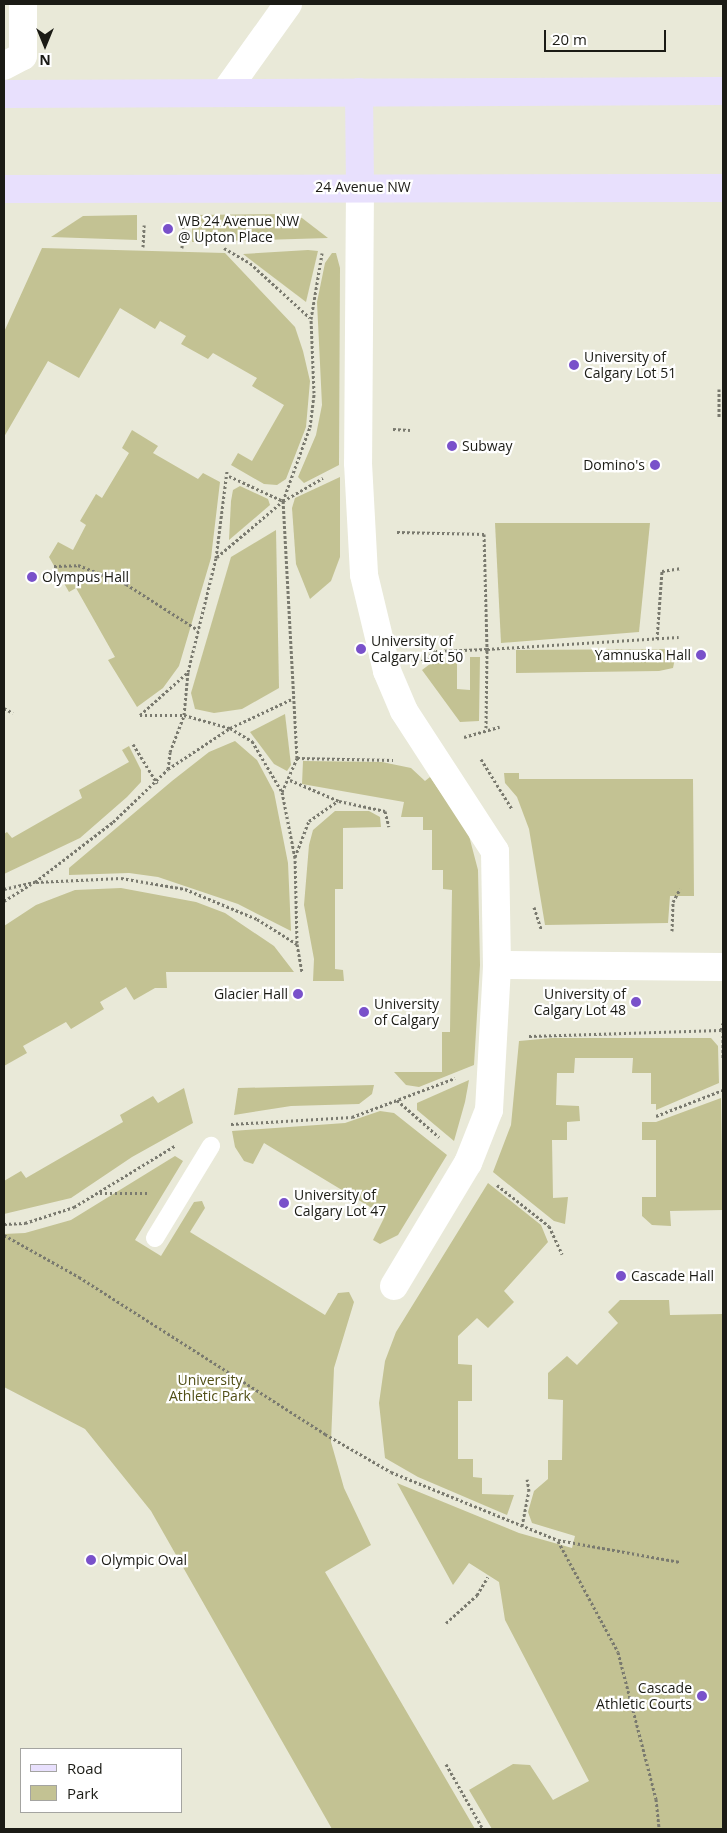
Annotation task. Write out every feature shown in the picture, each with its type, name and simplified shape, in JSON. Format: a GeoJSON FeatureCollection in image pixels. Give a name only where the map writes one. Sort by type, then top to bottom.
{"type":"FeatureCollection","features":[{"type":"Feature","properties":{"kind":"street"},"geometry":{"type":"LineString","coordinates":[[4,66],[23,56],[23,4]]}},
{"type":"Feature","properties":{"kind":"street"},"geometry":{"type":"LineString","coordinates":[[226,91],[288,4]]}},
{"type":"Feature","properties":{"kind":"street"},"geometry":{"type":"LineString","coordinates":[[4,94],[226,91],[723,91]]}},
{"type":"Feature","properties":{"kind":"street"},"geometry":{"type":"LineString","coordinates":[[359,92],[358,463],[364,575],[387,671],[404,711],[495,851],[497,965],[489,1110],[468,1163],[394,1286]]}},
{"type":"Feature","properties":{"kind":"street","name":"24 Avenue NW"},"geometry":{"type":"LineString","coordinates":[[4,188],[723,188]]}},
{"type":"Feature","properties":{"kind":"street"},"geometry":{"type":"LineString","coordinates":[[497,965],[723,967]]}},
{"type":"Feature","properties":{"kind":"lane"},"geometry":{"type":"LineString","coordinates":[[154,1238],[212,1146]]}},
{"type":"Feature","properties":{"kind":"path"},"geometry":{"type":"LineString","coordinates":[[143,247],[144,220]]}},
{"type":"Feature","properties":{"kind":"path"},"geometry":{"type":"LineString","coordinates":[[173,221],[183,221],[182,248]]}},
{"type":"Feature","properties":{"kind":"path"},"geometry":{"type":"LineString","coordinates":[[282,792],[290,780],[297,758],[292,699],[283,501],[310,426],[314,393],[311,319],[324,245]]}},
{"type":"Feature","properties":{"kind":"path"},"geometry":{"type":"LineString","coordinates":[[224,248],[250,263],[311,319]]}},
{"type":"Feature","properties":{"kind":"path"},"geometry":{"type":"LineString","coordinates":[[719,389],[719,418]]}},
{"type":"Feature","properties":{"kind":"path"},"geometry":{"type":"LineString","coordinates":[[389,439],[389,429],[410,430]]}},
{"type":"Feature","properties":{"kind":"path"},"geometry":{"type":"LineString","coordinates":[[168,769],[184,715],[188,672],[216,558],[229,476],[227,471]]}},
{"type":"Feature","properties":{"kind":"path"},"geometry":{"type":"LineString","coordinates":[[216,558],[283,501],[330,475]]}},
{"type":"Feature","properties":{"kind":"path"},"geometry":{"type":"LineString","coordinates":[[229,476],[283,501]]}},
{"type":"Feature","properties":{"kind":"path"},"geometry":{"type":"LineString","coordinates":[[393,525],[400,535],[484,534],[487,650],[486,728]]}},
{"type":"Feature","properties":{"kind":"path"},"geometry":{"type":"LineString","coordinates":[[54,566],[78,565],[126,584],[198,630]]}},
{"type":"Feature","properties":{"kind":"path"},"geometry":{"type":"LineString","coordinates":[[657,639],[662,571],[680,568]]}},
{"type":"Feature","properties":{"kind":"path"},"geometry":{"type":"LineString","coordinates":[[420,671],[418,663],[436,651],[487,650],[679,637]]}},
{"type":"Feature","properties":{"kind":"path"},"geometry":{"type":"LineString","coordinates":[[188,672],[140,715],[184,715],[230,728],[252,741],[282,792],[295,858],[297,944],[302,972]]}},
{"type":"Feature","properties":{"kind":"path"},"geometry":{"type":"LineString","coordinates":[[4,901],[35,882],[113,822],[157,783],[168,769],[230,728],[292,699]]}},
{"type":"Feature","properties":{"kind":"path"},"geometry":{"type":"LineString","coordinates":[[4,708],[13,713]]}},
{"type":"Feature","properties":{"kind":"path"},"geometry":{"type":"LineString","coordinates":[[464,737],[486,728],[500,727]]}},
{"type":"Feature","properties":{"kind":"path"},"geometry":{"type":"LineString","coordinates":[[459,730],[470,744]]}},
{"type":"Feature","properties":{"kind":"path"},"geometry":{"type":"LineString","coordinates":[[133,744],[157,783]]}},
{"type":"Feature","properties":{"kind":"path"},"geometry":{"type":"LineString","coordinates":[[475,750],[514,813]]}},
{"type":"Feature","properties":{"kind":"path"},"geometry":{"type":"LineString","coordinates":[[297,758],[399,761]]}},
{"type":"Feature","properties":{"kind":"path"},"geometry":{"type":"LineString","coordinates":[[290,780],[339,801],[385,811],[389,827]]}},
{"type":"Feature","properties":{"kind":"path"},"geometry":{"type":"LineString","coordinates":[[295,858],[309,821],[339,801]]}},
{"type":"Feature","properties":{"kind":"path"},"geometry":{"type":"LineString","coordinates":[[4,889],[35,882],[145,880],[216,901],[297,944]]}},
{"type":"Feature","properties":{"kind":"path"},"geometry":{"type":"LineString","coordinates":[[673,939],[673,902],[680,890]]}},
{"type":"Feature","properties":{"kind":"path"},"geometry":{"type":"LineString","coordinates":[[533,897],[535,916],[543,932]]}},
{"type":"Feature","properties":{"kind":"path"},"geometry":{"type":"LineString","coordinates":[[723,1023],[723,1059]]}},
{"type":"Feature","properties":{"kind":"path"},"geometry":{"type":"LineString","coordinates":[[518,1038],[548,1032],[722,1030]]}},
{"type":"Feature","properties":{"kind":"path"},"geometry":{"type":"LineString","coordinates":[[656,1116],[723,1090]]}},
{"type":"Feature","properties":{"kind":"path"},"geometry":{"type":"LineString","coordinates":[[397,1100],[444,1142]]}},
{"type":"Feature","properties":{"kind":"path"},"geometry":{"type":"LineString","coordinates":[[489,1178],[548,1226],[562,1254]]}},
{"type":"Feature","properties":{"kind":"path"},"geometry":{"type":"LineString","coordinates":[[100,1193],[184,1190]]}},
{"type":"Feature","properties":{"kind":"path"},"geometry":{"type":"LineString","coordinates":[[4,1235],[79,1277],[324,1434],[391,1472],[558,1540],[680,1562]]}},
{"type":"Feature","properties":{"kind":"path"},"geometry":{"type":"LineString","coordinates":[[522,1526],[529,1491],[527,1479]]}},
{"type":"Feature","properties":{"kind":"path"},"geometry":{"type":"LineString","coordinates":[[558,1540],[618,1652],[656,1799],[659,1829]]}},
{"type":"Feature","properties":{"kind":"path"},"geometry":{"type":"LineString","coordinates":[[446,1623],[478,1595],[488,1578]]}},
{"type":"Feature","properties":{"kind":"path"},"geometry":{"type":"LineString","coordinates":[[446,1764],[483,1829]]}},
{"type":"Feature","properties":{"kind":"green space"},"geometry":{"type":"Polygon","coordinates":[[[290,214],[302,218],[328,238],[192,242],[192,215],[290,214]]]}},
{"type":"Feature","properties":{"kind":"green space"},"geometry":{"type":"Polygon","coordinates":[[[137,215],[137,240],[51,237],[83,216],[137,215]]]}},
{"type":"Feature","properties":{"kind":"green space"},"geometry":{"type":"Polygon","coordinates":[[[42,248],[225,253],[295,327],[303,351],[310,381],[306,427],[286,479],[277,485],[264,484],[231,465],[238,453],[252,461],[284,405],[252,386],[257,378],[213,353],[208,359],[181,344],[186,336],[160,321],[155,329],[120,308],[79,378],[48,361],[4,437],[4,332],[42,248]]]}},
{"type":"Feature","properties":{"kind":"green space"},"geometry":{"type":"Polygon","coordinates":[[[308,250],[318,251],[306,302],[243,254],[308,250]]]}},
{"type":"Feature","properties":{"kind":"green space"},"geometry":{"type":"Polygon","coordinates":[[[332,253],[336,253],[340,268],[339,465],[304,483],[298,477],[316,435],[322,405],[317,302],[325,263],[332,253]]]}},
{"type":"Feature","properties":{"kind":"green space"},"geometry":{"type":"Polygon","coordinates":[[[132,430],[158,446],[153,453],[198,479],[203,473],[220,482],[211,558],[179,666],[163,688],[137,707],[108,660],[115,657],[76,588],[69,592],[49,557],[58,542],[73,550],[86,525],[80,521],[96,494],[102,498],[129,453],[122,448],[132,430]]]}},
{"type":"Feature","properties":{"kind":"green space"},"geometry":{"type":"Polygon","coordinates":[[[340,477],[340,557],[331,581],[310,599],[296,564],[292,508],[295,498],[340,477]]]}},
{"type":"Feature","properties":{"kind":"green space"},"geometry":{"type":"Polygon","coordinates":[[[240,486],[268,499],[270,505],[229,540],[233,490],[240,486]]]}},
{"type":"Feature","properties":{"kind":"green space"},"geometry":{"type":"Polygon","coordinates":[[[495,523],[650,523],[639,632],[501,643],[495,523]]]}},
{"type":"Feature","properties":{"kind":"green space"},"geometry":{"type":"Polygon","coordinates":[[[276,530],[279,688],[242,709],[214,713],[195,709],[191,693],[231,557],[276,530]]]}},
{"type":"Feature","properties":{"kind":"green space"},"geometry":{"type":"Polygon","coordinates":[[[677,649],[673,668],[659,671],[516,673],[516,650],[677,649]]]}},
{"type":"Feature","properties":{"kind":"green space"},"geometry":{"type":"Polygon","coordinates":[[[470,657],[480,657],[479,721],[460,722],[422,670],[438,658],[457,658],[457,689],[470,690],[470,657]]]}},
{"type":"Feature","properties":{"kind":"green space"},"geometry":{"type":"Polygon","coordinates":[[[285,714],[291,765],[287,771],[274,764],[250,732],[285,714]]]}},
{"type":"Feature","properties":{"kind":"green space"},"geometry":{"type":"Polygon","coordinates":[[[235,741],[257,760],[274,792],[288,863],[291,931],[238,904],[158,877],[129,873],[69,875],[69,868],[172,781],[209,752],[235,741]]]}},
{"type":"Feature","properties":{"kind":"green space"},"geometry":{"type":"Polygon","coordinates":[[[129,746],[141,770],[141,782],[127,797],[80,838],[4,874],[4,834],[7,832],[12,838],[82,798],[79,790],[129,762],[122,750],[129,746]]]}},
{"type":"Feature","properties":{"kind":"green space"},"geometry":{"type":"Polygon","coordinates":[[[303,761],[382,762],[411,768],[425,781],[430,777],[468,832],[478,870],[480,965],[474,1065],[419,1087],[406,1085],[394,1072],[442,1072],[442,1032],[450,1032],[452,890],[443,889],[443,870],[432,870],[432,830],[423,830],[423,817],[401,817],[404,802],[302,784],[303,761]]]}},
{"type":"Feature","properties":{"kind":"green space"},"geometry":{"type":"Polygon","coordinates":[[[504,773],[519,773],[519,779],[693,779],[694,896],[670,896],[668,923],[545,925],[529,829],[517,797],[505,783],[504,773]]]}},
{"type":"Feature","properties":{"kind":"green space"},"geometry":{"type":"Polygon","coordinates":[[[335,811],[369,811],[380,817],[381,827],[343,828],[343,889],[335,889],[335,969],[343,970],[344,981],[313,981],[314,959],[304,905],[309,845],[313,830],[335,811]]]}},
{"type":"Feature","properties":{"kind":"green space"},"geometry":{"type":"Polygon","coordinates":[[[121,888],[196,902],[225,913],[274,946],[294,972],[166,972],[167,988],[155,988],[134,1000],[126,987],[100,1002],[104,1009],[71,1029],[66,1022],[23,1046],[27,1053],[4,1066],[4,926],[36,905],[75,890],[121,888]]]}},
{"type":"Feature","properties":{"kind":"green space"},"geometry":{"type":"Polygon","coordinates":[[[552,1038],[711,1038],[718,1046],[719,1083],[656,1110],[656,1104],[651,1104],[651,1073],[632,1073],[633,1058],[575,1058],[574,1073],[557,1073],[556,1105],[579,1106],[580,1121],[567,1122],[567,1140],[552,1140],[553,1198],[568,1197],[565,1224],[554,1221],[493,1172],[511,1125],[519,1041],[552,1038]]]}},
{"type":"Feature","properties":{"kind":"green space"},"geometry":{"type":"Polygon","coordinates":[[[469,1080],[454,1141],[417,1110],[417,1103],[469,1080]]]}},
{"type":"Feature","properties":{"kind":"green space"},"geometry":{"type":"Polygon","coordinates":[[[374,1085],[372,1094],[359,1104],[291,1106],[234,1115],[238,1088],[374,1085]]]}},
{"type":"Feature","properties":{"kind":"green space"},"geometry":{"type":"Polygon","coordinates":[[[184,1088],[193,1123],[132,1157],[71,1198],[4,1214],[4,1181],[21,1171],[26,1178],[123,1122],[120,1115],[153,1096],[158,1103],[184,1088]]]}},
{"type":"Feature","properties":{"kind":"green space"},"geometry":{"type":"Polygon","coordinates":[[[721,1098],[723,1210],[670,1211],[671,1226],[652,1225],[642,1216],[642,1197],[656,1197],[656,1140],[642,1140],[642,1122],[656,1122],[721,1098]]]}},
{"type":"Feature","properties":{"kind":"green space"},"geometry":{"type":"Polygon","coordinates":[[[380,1111],[394,1113],[447,1155],[398,1235],[380,1244],[373,1240],[385,1216],[264,1143],[253,1164],[244,1161],[235,1147],[232,1131],[345,1123],[380,1111]]]}},
{"type":"Feature","properties":{"kind":"green space","name":"University Athletic Park"},"geometry":{"type":"Polygon","coordinates":[[[175,1156],[183,1161],[135,1240],[161,1256],[194,1202],[202,1201],[205,1208],[190,1232],[325,1315],[338,1293],[349,1292],[354,1302],[334,1368],[331,1442],[344,1488],[371,1545],[325,1572],[475,1829],[332,1829],[151,1511],[85,1429],[4,1387],[4,1234],[25,1233],[71,1220],[175,1156]]]}},
{"type":"Feature","properties":{"kind":"green space"},"geometry":{"type":"Polygon","coordinates":[[[488,1183],[541,1225],[548,1242],[504,1291],[514,1302],[488,1328],[477,1318],[458,1336],[458,1364],[472,1365],[472,1401],[458,1401],[458,1459],[473,1459],[473,1477],[482,1478],[482,1494],[514,1495],[507,1515],[418,1477],[385,1458],[379,1403],[385,1361],[396,1332],[488,1183]]]}},
{"type":"Feature","properties":{"kind":"green space"},"geometry":{"type":"Polygon","coordinates":[[[620,1300],[669,1300],[670,1315],[723,1314],[723,1829],[492,1829],[469,1790],[513,1764],[530,1765],[553,1800],[589,1781],[505,1620],[499,1582],[469,1563],[453,1585],[397,1483],[519,1533],[572,1548],[575,1536],[532,1523],[528,1512],[534,1491],[548,1479],[548,1460],[562,1460],[563,1400],[548,1399],[548,1373],[567,1356],[577,1365],[618,1323],[608,1312],[620,1300]]]}},
{"type":"Feature","properties":{"kind":"place","name":"WB 24 Avenue NW @ Upton Place"},"geometry":{"type":"Point","coordinates":[168,229]}},
{"type":"Feature","properties":{"kind":"place","name":"University of Calgary Lot 51"},"geometry":{"type":"Point","coordinates":[574,365]}},
{"type":"Feature","properties":{"kind":"place","name":"Subway"},"geometry":{"type":"Point","coordinates":[452,446]}},
{"type":"Feature","properties":{"kind":"place","name":"Domino's"},"geometry":{"type":"Point","coordinates":[655,465]}},
{"type":"Feature","properties":{"kind":"place","name":"Olympus Hall"},"geometry":{"type":"Point","coordinates":[32,577]}},
{"type":"Feature","properties":{"kind":"place","name":"University of Calgary Lot 50"},"geometry":{"type":"Point","coordinates":[361,649]}},
{"type":"Feature","properties":{"kind":"place","name":"Yamnuska Hall"},"geometry":{"type":"Point","coordinates":[701,655]}},
{"type":"Feature","properties":{"kind":"place","name":"Glacier Hall"},"geometry":{"type":"Point","coordinates":[298,994]}},
{"type":"Feature","properties":{"kind":"place","name":"University of Calgary Lot 48"},"geometry":{"type":"Point","coordinates":[636,1002]}},
{"type":"Feature","properties":{"kind":"place","name":"University of Calgary"},"geometry":{"type":"Point","coordinates":[364,1012]}},
{"type":"Feature","properties":{"kind":"place","name":"University of Calgary Lot 47"},"geometry":{"type":"Point","coordinates":[284,1203]}},
{"type":"Feature","properties":{"kind":"place","name":"Cascade Hall"},"geometry":{"type":"Point","coordinates":[621,1276]}},
{"type":"Feature","properties":{"kind":"place","name":"Olympic Oval"},"geometry":{"type":"Point","coordinates":[91,1560]}},
{"type":"Feature","properties":{"kind":"place","name":"Cascade Athletic Courts"},"geometry":{"type":"Point","coordinates":[702,1696]}}]}
